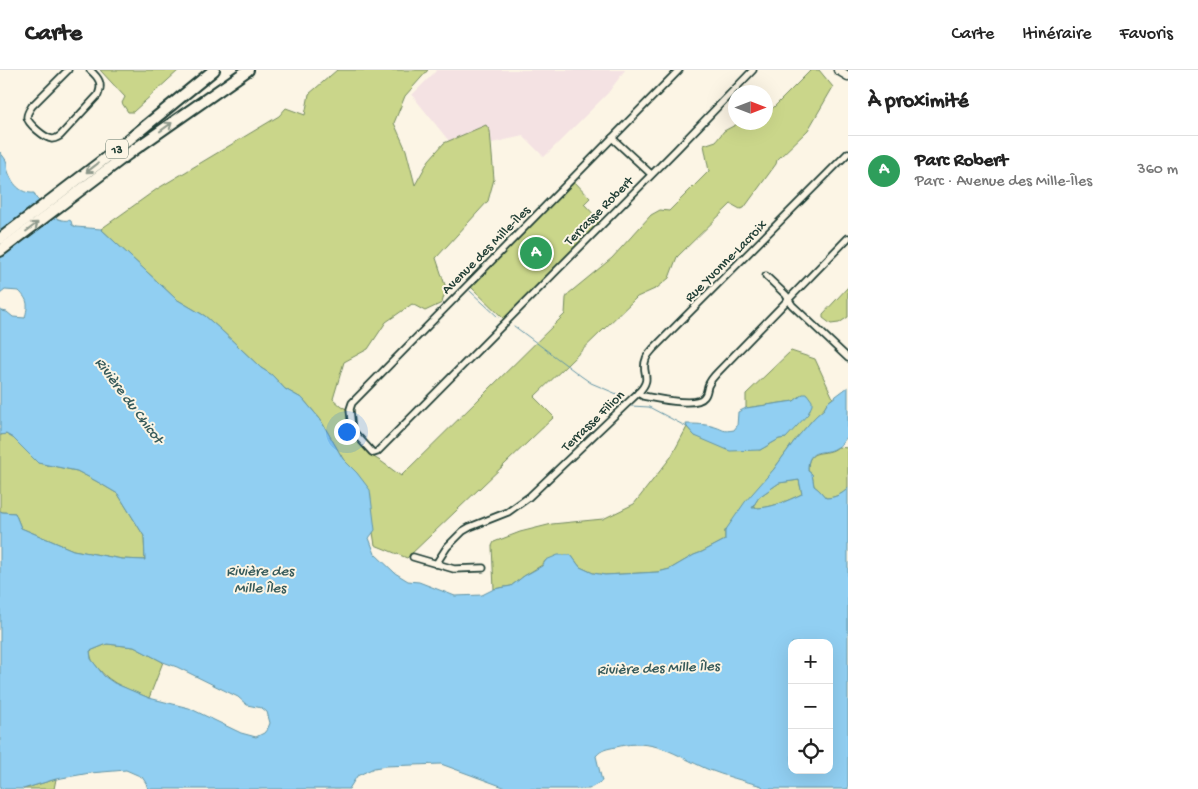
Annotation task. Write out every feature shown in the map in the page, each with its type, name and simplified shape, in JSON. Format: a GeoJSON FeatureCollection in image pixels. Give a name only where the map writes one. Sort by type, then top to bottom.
{"type":"FeatureCollection","features":[{"type":"Feature","properties":{"kind":"highway","name":"13"},"geometry":{"type":"LineString","coordinates":[[0,251],[115,151],[214,70]]}},
{"type":"Feature","properties":{"kind":"highway","name":"13"},"geometry":{"type":"LineString","coordinates":[[0,239],[128,154],[248,70]]}},
{"type":"Feature","properties":{"kind":"main road"},"geometry":{"type":"LineString","coordinates":[[838,70],[848,76]]}},
{"type":"Feature","properties":{"kind":"street"},"geometry":{"type":"LineString","coordinates":[[68,70],[32,106],[28,113],[27,118],[29,122],[50,138],[60,136],[98,96],[100,83],[98,77],[90,70]]}},
{"type":"Feature","properties":{"kind":"street","name":"Avenue des Mille-Îles"},"geometry":{"type":"LineString","coordinates":[[375,453],[365,446],[352,430],[350,409],[352,403],[679,70]]}},
{"type":"Feature","properties":{"kind":"street","name":"Terrasse Robert"},"geometry":{"type":"LineString","coordinates":[[375,453],[753,70]]}},
{"type":"Feature","properties":{"kind":"street"},"geometry":{"type":"LineString","coordinates":[[612,138],[651,174]]}},
{"type":"Feature","properties":{"kind":"street","name":"Rue Yvonne-Lacroix"},"geometry":{"type":"LineString","coordinates":[[638,393],[644,387],[646,380],[645,360],[653,349],[848,152]]}},
{"type":"Feature","properties":{"kind":"street","name":"Terrasse Filion"},"geometry":{"type":"LineString","coordinates":[[436,564],[446,547],[462,531],[470,526],[508,512],[529,497],[638,393],[643,396],[670,400],[694,402],[700,400],[705,396],[709,383],[717,373],[848,238]]}},
{"type":"Feature","properties":{"kind":"street"},"geometry":{"type":"LineString","coordinates":[[766,276],[792,305],[848,358]]}},
{"type":"Feature","properties":{"kind":"street"},"geometry":{"type":"LineString","coordinates":[[413,557],[458,569],[482,568]]}},
{"type":"Feature","properties":{"kind":"shaded area"},"geometry":{"type":"Polygon","coordinates":[[[437,70],[625,70],[608,93],[544,157],[523,136],[457,151],[412,95],[437,70]]]}},
{"type":"Feature","properties":{"kind":"green space"},"geometry":{"type":"Polygon","coordinates":[[[100,70],[179,70],[133,112],[128,112],[122,103],[125,97],[100,70]]]}},
{"type":"Feature","properties":{"kind":"green space"},"geometry":{"type":"Polygon","coordinates":[[[337,70],[428,70],[405,96],[394,123],[406,150],[415,185],[429,160],[444,143],[486,125],[490,131],[494,179],[488,201],[436,258],[446,288],[442,303],[425,311],[412,304],[386,322],[368,349],[344,362],[333,399],[347,409],[350,431],[353,436],[372,456],[401,476],[565,314],[568,294],[612,258],[651,215],[660,210],[669,211],[709,171],[704,145],[716,141],[728,129],[773,130],[773,108],[811,70],[819,70],[833,87],[808,130],[777,160],[744,208],[740,209],[731,204],[677,257],[669,278],[657,288],[637,297],[534,397],[554,417],[407,558],[375,545],[369,508],[357,473],[343,459],[320,419],[303,399],[285,389],[272,375],[261,368],[205,316],[176,299],[101,229],[157,189],[279,116],[286,108],[305,115],[309,94],[337,70]]]}},
{"type":"Feature","properties":{"kind":"green space"},"geometry":{"type":"Polygon","coordinates":[[[573,180],[590,198],[584,204],[601,222],[505,320],[470,286],[573,180]]]}},
{"type":"Feature","properties":{"kind":"green space"},"geometry":{"type":"Polygon","coordinates":[[[848,287],[848,317],[839,323],[831,324],[823,318],[823,314],[848,287]]]}},
{"type":"Feature","properties":{"kind":"green space"},"geometry":{"type":"Polygon","coordinates":[[[791,351],[815,359],[833,398],[795,440],[725,531],[725,540],[670,569],[658,572],[605,575],[593,573],[580,567],[571,555],[546,560],[542,565],[511,586],[494,589],[492,546],[494,542],[520,532],[552,524],[603,519],[634,504],[671,457],[687,427],[695,436],[760,450],[779,439],[786,438],[803,394],[794,401],[746,408],[746,394],[791,351]]]}},
{"type":"Feature","properties":{"kind":"green space"},"geometry":{"type":"Polygon","coordinates":[[[6,434],[13,438],[38,463],[77,471],[118,494],[144,536],[145,560],[122,559],[73,550],[21,528],[15,513],[0,511],[0,435],[6,434]]]}},
{"type":"Feature","properties":{"kind":"green space"},"geometry":{"type":"Polygon","coordinates":[[[838,447],[848,448],[848,488],[838,495],[826,498],[814,486],[812,474],[808,471],[809,463],[814,455],[828,452],[838,447]]]}},
{"type":"Feature","properties":{"kind":"green space"},"geometry":{"type":"Polygon","coordinates":[[[799,480],[802,494],[772,506],[752,508],[759,497],[779,483],[799,480]]]}},
{"type":"Feature","properties":{"kind":"green space"},"geometry":{"type":"Polygon","coordinates":[[[107,644],[134,647],[163,662],[149,698],[115,683],[103,674],[95,664],[90,651],[107,644]]]}},
{"type":"Feature","properties":{"kind":"green space"},"geometry":{"type":"Polygon","coordinates":[[[56,779],[54,789],[23,789],[56,779]]]}},
{"type":"Feature","properties":{"kind":"water","name":"Rivière des Mille Îles"},"geometry":{"type":"Polygon","coordinates":[[[0,152],[17,187],[25,192],[34,193],[47,210],[59,219],[69,220],[76,227],[101,229],[176,299],[205,316],[261,368],[272,375],[285,389],[303,399],[320,419],[343,459],[370,490],[375,530],[369,538],[375,554],[395,573],[408,581],[419,582],[455,596],[482,595],[494,589],[511,586],[542,566],[546,560],[558,555],[571,555],[580,567],[593,573],[605,575],[658,572],[670,569],[725,540],[725,531],[745,502],[828,402],[848,387],[848,436],[838,447],[814,454],[808,463],[808,471],[812,474],[814,486],[826,498],[838,495],[848,488],[848,789],[763,789],[762,786],[707,769],[664,749],[642,744],[630,744],[610,748],[596,756],[602,781],[589,789],[509,789],[441,764],[374,768],[357,776],[349,789],[148,789],[142,777],[126,770],[90,773],[56,779],[23,789],[0,789],[0,511],[15,513],[21,528],[73,550],[122,559],[145,560],[144,536],[118,494],[77,471],[38,463],[13,438],[6,434],[0,435],[0,309],[13,317],[25,318],[27,306],[25,298],[19,291],[5,290],[0,294],[0,152]],[[799,480],[779,483],[759,497],[752,508],[772,506],[802,494],[799,480]],[[107,644],[90,651],[91,659],[104,676],[114,683],[149,698],[189,708],[241,733],[256,737],[264,733],[268,728],[270,723],[267,712],[262,708],[247,705],[238,697],[134,647],[107,644]]]}},
{"type":"Feature","properties":{"kind":"water"},"geometry":{"type":"Polygon","coordinates":[[[803,394],[807,394],[812,401],[808,414],[786,438],[779,439],[760,450],[730,451],[695,436],[686,424],[708,425],[725,431],[734,430],[737,426],[738,412],[746,408],[794,401],[803,394]]]}},
{"type":"Feature","properties":{"kind":"waterway"},"geometry":{"type":"LineString","coordinates":[[470,291],[498,317]]}},
{"type":"Feature","properties":{"kind":"waterway"},"geometry":{"type":"LineString","coordinates":[[514,326],[591,383],[624,397]]}},
{"type":"Feature","properties":{"kind":"waterway"},"geometry":{"type":"LineString","coordinates":[[631,406],[649,407],[687,427]]}},
{"type":"Feature","properties":{"kind":"place","name":"Parc Robert"},"geometry":{"type":"Point","coordinates":[536,253]}},
{"type":"Feature","properties":{"kind":"water label","name":"Rivière du Chicot"},"geometry":{"type":"Point","coordinates":[130,400]}}]}
